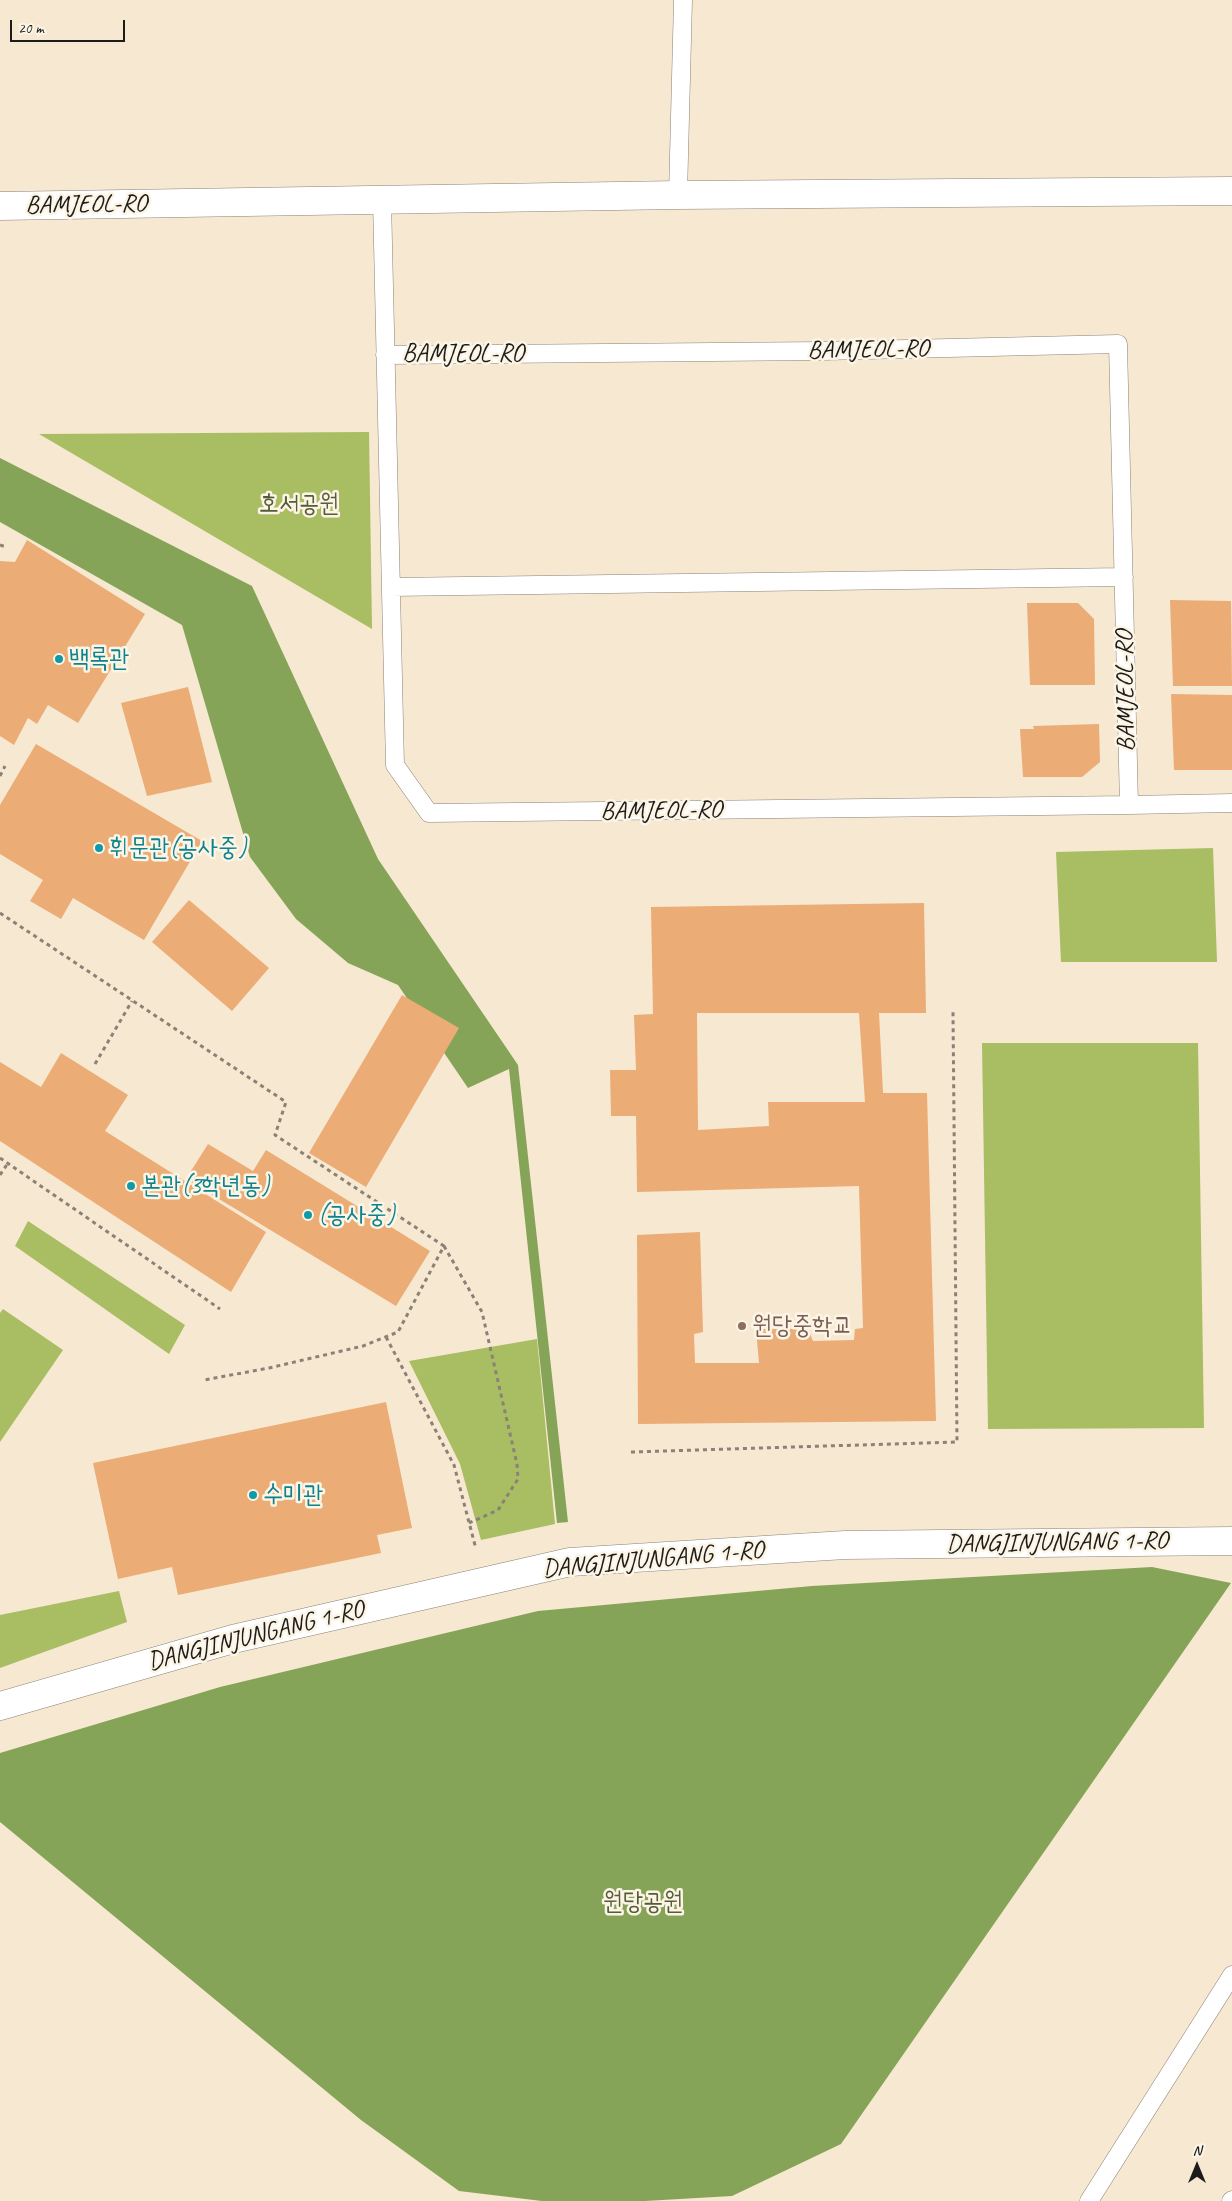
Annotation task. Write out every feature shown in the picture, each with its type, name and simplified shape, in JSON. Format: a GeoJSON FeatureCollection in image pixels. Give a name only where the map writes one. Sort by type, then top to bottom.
{"type":"FeatureCollection","features":[{"type":"Feature","properties":{"kind":"street","name":"BAMJEOL-RO"},"geometry":{"type":"LineString","coordinates":[[0,206],[678,195],[1232,191]]}},
{"type":"Feature","properties":{"kind":"street","name":"DANGJINJUNGANG 1-RO"},"geometry":{"type":"LineString","coordinates":[[0,1706],[233,1639],[570,1562],[846,1545],[1232,1541]]}},
{"type":"Feature","properties":{"kind":"lane"},"geometry":{"type":"LineString","coordinates":[[678,195],[683,0]]}},
{"type":"Feature","properties":{"kind":"lane","name":"BAMJEOL-RO"},"geometry":{"type":"LineString","coordinates":[[382,200],[394,765],[429,813],[1232,803]]}},
{"type":"Feature","properties":{"kind":"lane","name":"BAMJEOL-RO"},"geometry":{"type":"LineString","coordinates":[[385,355],[822,352],[1118,344],[1129,805]]}},
{"type":"Feature","properties":{"kind":"lane"},"geometry":{"type":"LineString","coordinates":[[391,587],[1124,577]]}},
{"type":"Feature","properties":{"kind":"lane"},"geometry":{"type":"LineString","coordinates":[[1089,2201],[1232,1975]]}},
{"type":"Feature","properties":{"kind":"path"},"geometry":{"type":"LineString","coordinates":[[0,545],[6,547]]}},
{"type":"Feature","properties":{"kind":"path"},"geometry":{"type":"LineString","coordinates":[[0,776],[5,766]]}},
{"type":"Feature","properties":{"kind":"path"},"geometry":{"type":"LineString","coordinates":[[0,913],[286,1102],[275,1135],[444,1246],[482,1312],[517,1464],[518,1479],[498,1510],[469,1523]]}},
{"type":"Feature","properties":{"kind":"path"},"geometry":{"type":"LineString","coordinates":[[95,1064],[132,1000]]}},
{"type":"Feature","properties":{"kind":"path"},"geometry":{"type":"LineString","coordinates":[[631,1452],[957,1442],[953,1012]]}},
{"type":"Feature","properties":{"kind":"path"},"geometry":{"type":"LineString","coordinates":[[0,1158],[220,1309]]}},
{"type":"Feature","properties":{"kind":"path"},"geometry":{"type":"LineString","coordinates":[[0,1175],[8,1163]]}},
{"type":"Feature","properties":{"kind":"path"},"geometry":{"type":"LineString","coordinates":[[204,1380],[363,1346],[398,1332],[444,1246]]}},
{"type":"Feature","properties":{"kind":"path"},"geometry":{"type":"LineString","coordinates":[[386,1337],[454,1466],[477,1554]]}},
{"type":"Feature","properties":{"kind":"green space","name":"호서공원"},"geometry":{"type":"Polygon","coordinates":[[[369,432],[372,629],[39,434],[369,432]]]}},
{"type":"Feature","properties":{"kind":"green space"},"geometry":{"type":"Polygon","coordinates":[[[0,458],[252,586],[378,859],[518,1065],[568,1522],[557,1523],[509,1069],[468,1088],[398,985],[348,963],[296,919],[250,857],[182,625],[0,522],[0,458]]]}},
{"type":"Feature","properties":{"kind":"green space"},"geometry":{"type":"Polygon","coordinates":[[[1213,848],[1217,962],[1061,962],[1056,852],[1213,848]]]}},
{"type":"Feature","properties":{"kind":"green space"},"geometry":{"type":"Polygon","coordinates":[[[982,1043],[1198,1043],[1204,1428],[988,1429],[982,1043]]]}},
{"type":"Feature","properties":{"kind":"green space"},"geometry":{"type":"Polygon","coordinates":[[[28,1221],[185,1325],[169,1354],[15,1246],[28,1221]]]}},
{"type":"Feature","properties":{"kind":"green space"},"geometry":{"type":"Polygon","coordinates":[[[3,1309],[63,1350],[0,1442],[0,1313],[3,1309]]]}},
{"type":"Feature","properties":{"kind":"green space"},"geometry":{"type":"Polygon","coordinates":[[[537,1339],[555,1524],[481,1540],[460,1464],[409,1361],[537,1339]]]}},
{"type":"Feature","properties":{"kind":"green space","name":"원당공원"},"geometry":{"type":"Polygon","coordinates":[[[1152,1567],[1231,1583],[841,2144],[732,2196],[645,2201],[542,2201],[459,2191],[361,2120],[0,1822],[0,1753],[220,1687],[538,1611],[812,1586],[1152,1567]]]}},
{"type":"Feature","properties":{"kind":"green space"},"geometry":{"type":"Polygon","coordinates":[[[119,1591],[127,1622],[0,1668],[0,1615],[119,1591]]]}},
{"type":"Feature","properties":{"kind":"building","name":"백록관"},"geometry":{"type":"Polygon","coordinates":[[[27,540],[145,614],[78,723],[48,705],[37,724],[28,718],[14,745],[0,736],[0,561],[15,562],[27,540]]]}},
{"type":"Feature","properties":{"kind":"building"},"geometry":{"type":"Polygon","coordinates":[[[1170,600],[1231,601],[1232,686],[1173,686],[1170,600]]]}},
{"type":"Feature","properties":{"kind":"building"},"geometry":{"type":"Polygon","coordinates":[[[1027,603],[1078,603],[1094,619],[1095,685],[1030,685],[1027,603]]]}},
{"type":"Feature","properties":{"kind":"building"},"geometry":{"type":"Polygon","coordinates":[[[188,687],[212,782],[147,796],[121,703],[188,687]]]}},
{"type":"Feature","properties":{"kind":"building"},"geometry":{"type":"Polygon","coordinates":[[[1171,694],[1232,695],[1232,770],[1174,770],[1171,694]]]}},
{"type":"Feature","properties":{"kind":"building"},"geometry":{"type":"Polygon","coordinates":[[[1099,724],[1100,762],[1082,777],[1023,777],[1020,729],[1034,729],[1033,726],[1099,724]]]}},
{"type":"Feature","properties":{"kind":"building","name":"휘문관(공사중)"},"geometry":{"type":"Polygon","coordinates":[[[36,744],[202,841],[144,940],[73,898],[61,919],[30,901],[43,880],[0,854],[0,805],[36,744]]]}},
{"type":"Feature","properties":{"kind":"building"},"geometry":{"type":"Polygon","coordinates":[[[189,900],[269,968],[232,1011],[152,942],[189,900]]]}},
{"type":"Feature","properties":{"kind":"building"},"geometry":{"type":"Polygon","coordinates":[[[924,903],[926,1013],[879,1013],[883,1093],[927,1093],[936,1421],[638,1424],[637,1235],[700,1232],[703,1332],[694,1334],[695,1363],[759,1363],[756,1329],[808,1329],[813,1341],[854,1340],[855,1329],[863,1328],[859,1186],[637,1192],[636,1116],[611,1116],[610,1070],[636,1070],[634,1015],[653,1014],[651,907],[924,903]],[[697,1013],[698,1130],[769,1126],[768,1102],[865,1102],[859,1013],[697,1013]]]}},
{"type":"Feature","properties":{"kind":"building"},"geometry":{"type":"Polygon","coordinates":[[[402,995],[459,1028],[366,1187],[309,1153],[402,995]]]}},
{"type":"Feature","properties":{"kind":"building","name":"본관(3학년동)"},"geometry":{"type":"Polygon","coordinates":[[[61,1053],[128,1095],[105,1131],[266,1232],[231,1292],[0,1141],[0,1062],[41,1087],[61,1053]]]}},
{"type":"Feature","properties":{"kind":"building","name":"(공사중)"},"geometry":{"type":"Polygon","coordinates":[[[208,1144],[253,1171],[266,1150],[430,1251],[396,1306],[186,1179],[208,1144]]]}},
{"type":"Feature","properties":{"kind":"building","name":"수미관"},"geometry":{"type":"Polygon","coordinates":[[[386,1402],[412,1528],[377,1535],[381,1553],[178,1595],[172,1567],[118,1579],[93,1463],[386,1402]]]}},
{"type":"Feature","properties":{"kind":"place","name":"백록관"},"geometry":{"type":"Point","coordinates":[59,659]}},
{"type":"Feature","properties":{"kind":"place","name":"휘문관(공사중)"},"geometry":{"type":"Point","coordinates":[99,848]}},
{"type":"Feature","properties":{"kind":"place","name":"본관(3학년동)"},"geometry":{"type":"Point","coordinates":[131,1186]}},
{"type":"Feature","properties":{"kind":"place","name":"(공사중)"},"geometry":{"type":"Point","coordinates":[308,1215]}},
{"type":"Feature","properties":{"kind":"place","name":"원당중학교"},"geometry":{"type":"Point","coordinates":[742,1326]}},
{"type":"Feature","properties":{"kind":"place","name":"수미관"},"geometry":{"type":"Point","coordinates":[253,1495]}}]}
